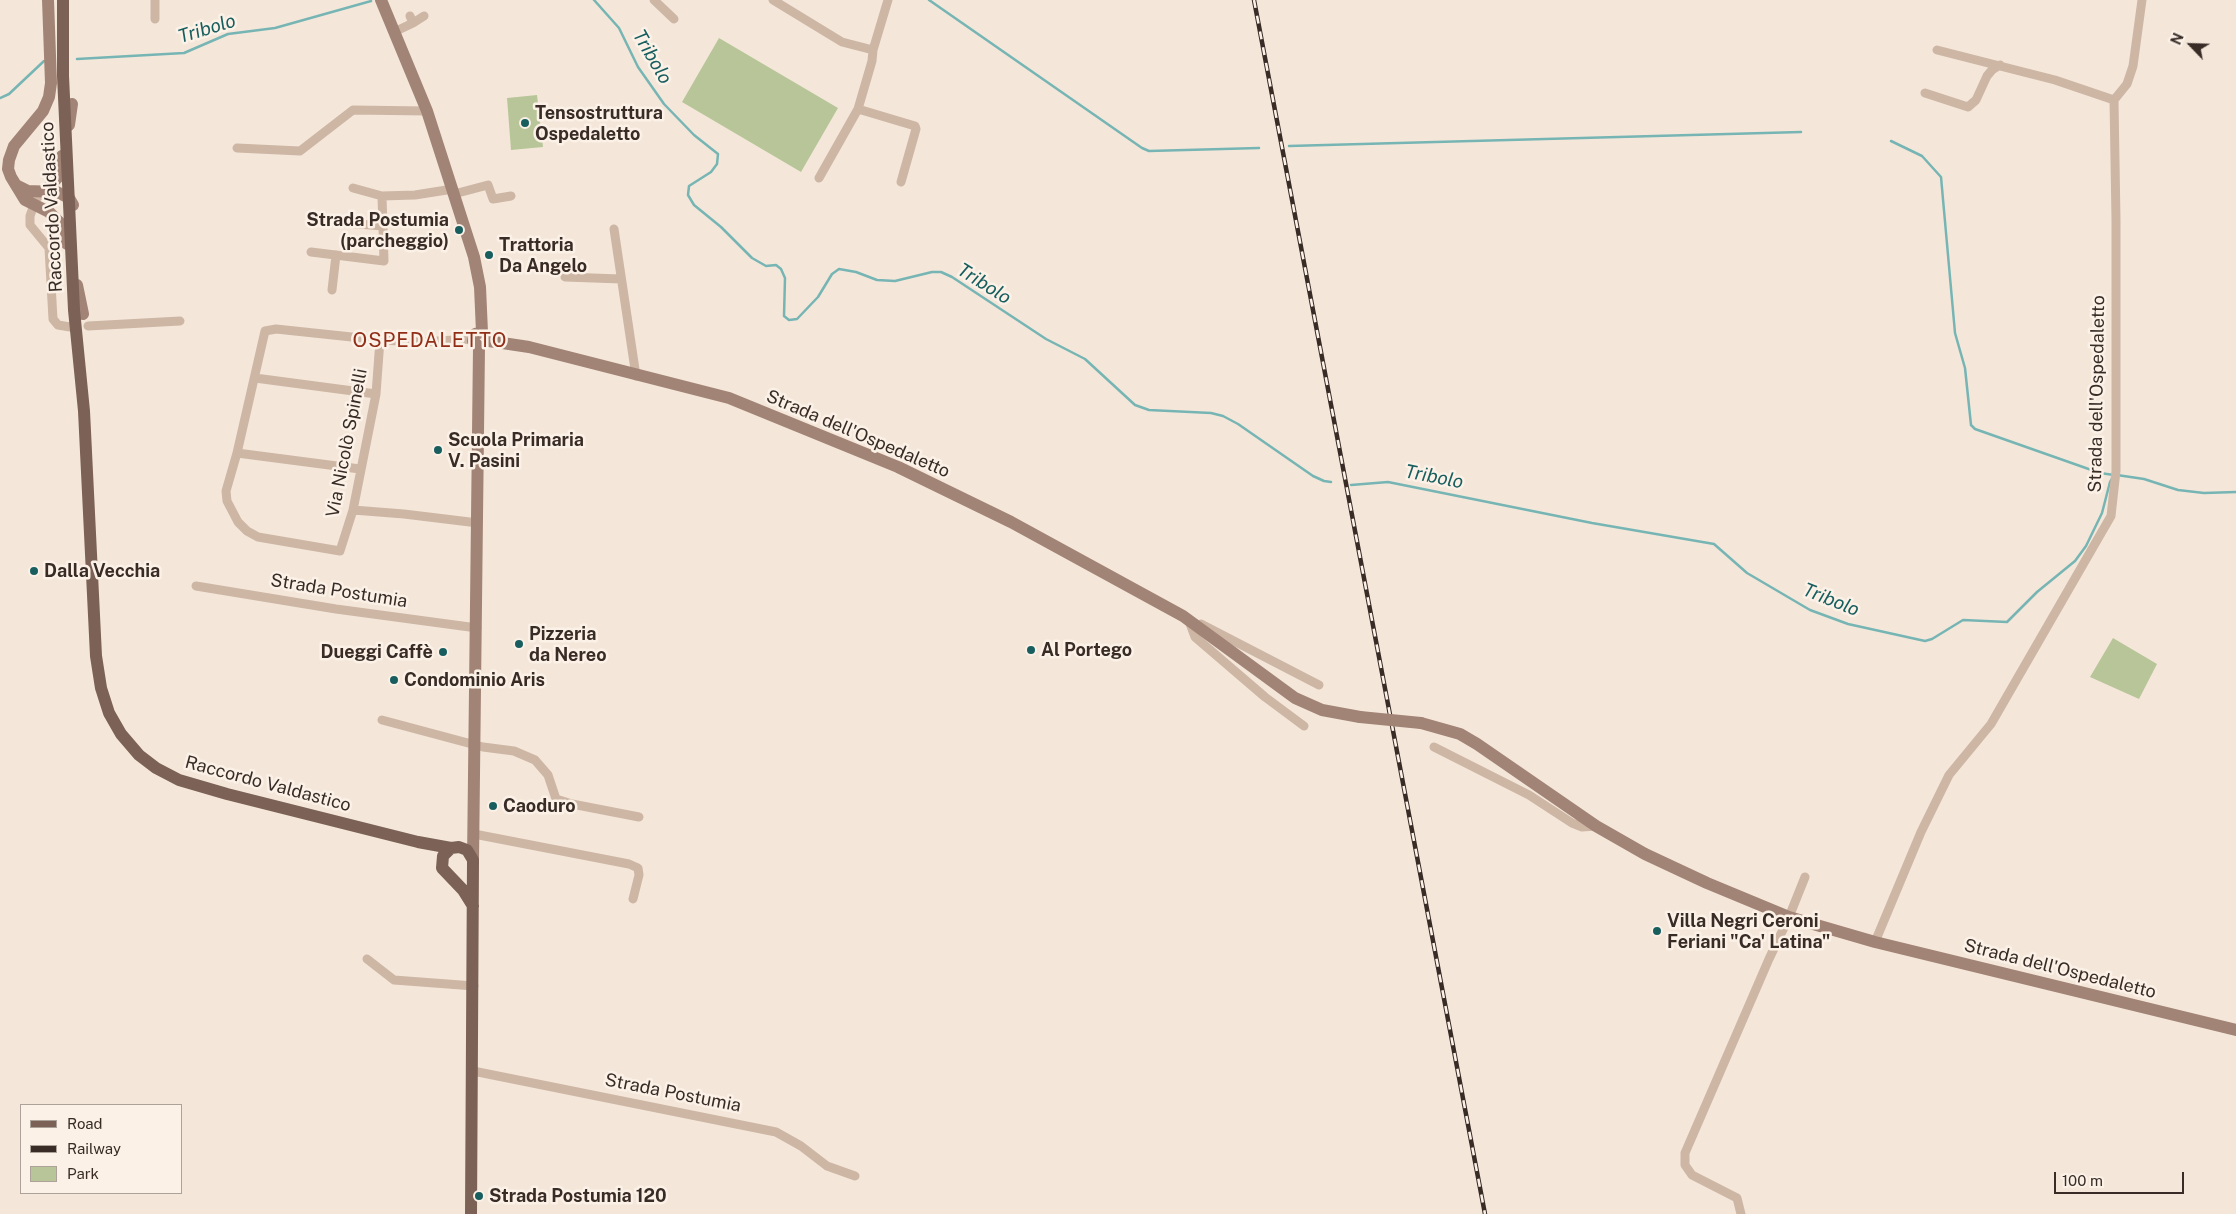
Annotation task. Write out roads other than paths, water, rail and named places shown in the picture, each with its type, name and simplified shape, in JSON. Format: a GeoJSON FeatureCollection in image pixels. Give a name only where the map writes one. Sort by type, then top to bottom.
{"type":"FeatureCollection","features":[{"type":"Feature","properties":{"kind":"main road","name":"Raccordo Valdastico"},"geometry":{"type":"LineString","coordinates":[[63,0],[63,59],[69,199]]}},
{"type":"Feature","properties":{"kind":"main road","name":"Raccordo Valdastico"},"geometry":{"type":"LineString","coordinates":[[63,0],[72,104],[78,312],[98,676],[107,709],[124,738],[153,766],[189,784],[418,842],[455,847]]}},
{"type":"Feature","properties":{"kind":"main road","name":"Raccordo Valdastico"},"geometry":{"type":"LineString","coordinates":[[418,842],[429,849],[441,864]]}},
{"type":"Feature","properties":{"kind":"main road"},"geometry":{"type":"LineString","coordinates":[[471,1214],[474,986],[473,864],[467,850],[455,847],[445,852],[441,864],[444,872],[463,890],[473,906]]}},
{"type":"Feature","properties":{"kind":"main road"},"geometry":{"type":"LineString","coordinates":[[451,878],[463,878],[473,864]]}},
{"type":"Feature","properties":{"kind":"street"},"geometry":{"type":"LineString","coordinates":[[48,0],[50,92],[43,112],[14,146],[10,154],[8,169],[23,197],[33,206],[46,211],[58,221],[66,232],[69,279],[78,312]]}},
{"type":"Feature","properties":{"kind":"street"},"geometry":{"type":"LineString","coordinates":[[155,0],[155,19]]}},
{"type":"Feature","properties":{"kind":"street"},"geometry":{"type":"LineString","coordinates":[[382,0],[427,111],[478,270],[481,340],[473,864]]}},
{"type":"Feature","properties":{"kind":"street"},"geometry":{"type":"LineString","coordinates":[[654,0],[674,19]]}},
{"type":"Feature","properties":{"kind":"street"},"geometry":{"type":"LineString","coordinates":[[773,0],[842,42],[873,50]]}},
{"type":"Feature","properties":{"kind":"street"},"geometry":{"type":"LineString","coordinates":[[819,178],[858,109],[888,0]]}},
{"type":"Feature","properties":{"kind":"street"},"geometry":{"type":"LineString","coordinates":[[1937,50],[2000,65],[2092,91],[2114,100],[2127,84],[2133,66],[2142,0]]}},
{"type":"Feature","properties":{"kind":"street"},"geometry":{"type":"LineString","coordinates":[[394,32],[412,19],[424,16]]}},
{"type":"Feature","properties":{"kind":"street"},"geometry":{"type":"LineString","coordinates":[[63,59],[60,99],[62,168],[57,180],[38,196],[29,219],[30,226],[45,240],[49,248],[53,317],[58,325],[70,327]]}},
{"type":"Feature","properties":{"kind":"street"},"geometry":{"type":"LineString","coordinates":[[1925,93],[1968,107],[1976,100],[1987,76],[2000,65]]}},
{"type":"Feature","properties":{"kind":"street","name":"Strada dell'Ospedaletto"},"geometry":{"type":"LineString","coordinates":[[1875,942],[1921,832],[1949,775],[1991,724],[2111,516],[2116,471],[2114,100]]}},
{"type":"Feature","properties":{"kind":"street"},"geometry":{"type":"LineString","coordinates":[[46,211],[59,209],[69,199],[73,189],[69,126],[72,104]]}},
{"type":"Feature","properties":{"kind":"street"},"geometry":{"type":"LineString","coordinates":[[858,109],[914,126],[916,129],[901,182]]}},
{"type":"Feature","properties":{"kind":"street"},"geometry":{"type":"LineString","coordinates":[[237,148],[300,151],[353,110],[427,111]]}},
{"type":"Feature","properties":{"kind":"street"},"geometry":{"type":"LineString","coordinates":[[16,185],[26,191],[46,190],[57,192],[69,199],[74,207],[78,312]]}},
{"type":"Feature","properties":{"kind":"street"},"geometry":{"type":"LineString","coordinates":[[353,188],[382,196],[454,191],[488,185],[493,199],[511,196]]}},
{"type":"Feature","properties":{"kind":"street"},"geometry":{"type":"LineString","coordinates":[[311,252],[384,261],[382,196]]}},
{"type":"Feature","properties":{"kind":"street"},"geometry":{"type":"LineString","coordinates":[[333,222],[383,226]]}},
{"type":"Feature","properties":{"kind":"street"},"geometry":{"type":"LineString","coordinates":[[614,230],[636,376]]}},
{"type":"Feature","properties":{"kind":"street"},"geometry":{"type":"LineString","coordinates":[[332,290],[336,255]]}},
{"type":"Feature","properties":{"kind":"street"},"geometry":{"type":"LineString","coordinates":[[565,277],[621,279]]}},
{"type":"Feature","properties":{"kind":"street"},"geometry":{"type":"LineString","coordinates":[[88,326],[180,321]]}},
{"type":"Feature","properties":{"kind":"street"},"geometry":{"type":"LineString","coordinates":[[360,470],[237,453],[264,332],[268,329],[420,342],[481,340]]}},
{"type":"Feature","properties":{"kind":"street","name":"Via Nicolò Spinelli"},"geometry":{"type":"LineString","coordinates":[[237,453],[226,491],[227,501],[238,522],[247,531],[258,537],[340,551],[353,510],[376,394],[380,340]]}},
{"type":"Feature","properties":{"kind":"street","name":"Strada dell'Ospedaletto"},"geometry":{"type":"LineString","coordinates":[[481,340],[529,347],[636,376],[729,398],[898,467],[1012,522],[1192,623],[1295,698],[1322,710],[1360,717],[1420,724],[1460,734],[1596,826],[1644,854],[1698,879],[1790,917],[1875,942],[2236,1030]]}},
{"type":"Feature","properties":{"kind":"street"},"geometry":{"type":"LineString","coordinates":[[254,378],[376,394]]}},
{"type":"Feature","properties":{"kind":"street"},"geometry":{"type":"LineString","coordinates":[[353,510],[478,523]]}},
{"type":"Feature","properties":{"kind":"street","name":"Strada Postumia"},"geometry":{"type":"LineString","coordinates":[[196,586],[336,609],[477,628]]}},
{"type":"Feature","properties":{"kind":"street","name":"Strada dell'Ospedaletto"},"geometry":{"type":"LineString","coordinates":[[1192,623],[1199,622],[1318,685]]}},
{"type":"Feature","properties":{"kind":"street"},"geometry":{"type":"LineString","coordinates":[[1192,623],[1190,627],[1195,637],[1265,697],[1304,726]]}},
{"type":"Feature","properties":{"kind":"street"},"geometry":{"type":"LineString","coordinates":[[382,720],[476,746],[514,751],[535,760],[548,776],[556,800],[638,817]]}},
{"type":"Feature","properties":{"kind":"street","name":"Strada dell'Ospedaletto"},"geometry":{"type":"LineString","coordinates":[[1434,747],[1529,795],[1572,823],[1582,826],[1596,826]]}},
{"type":"Feature","properties":{"kind":"street"},"geometry":{"type":"LineString","coordinates":[[455,847],[474,831]]}},
{"type":"Feature","properties":{"kind":"street"},"geometry":{"type":"LineString","coordinates":[[474,831],[629,864],[638,868],[639,874],[633,899]]}},
{"type":"Feature","properties":{"kind":"street"},"geometry":{"type":"LineString","coordinates":[[1741,1214],[1737,1198],[1692,1175],[1685,1165],[1685,1153],[1769,959],[1790,917],[1805,876]]}},
{"type":"Feature","properties":{"kind":"street"},"geometry":{"type":"LineString","coordinates":[[367,959],[394,980],[474,986]]}},
{"type":"Feature","properties":{"kind":"street","name":"Strada Postumia"},"geometry":{"type":"LineString","coordinates":[[473,1071],[776,1132],[801,1146],[826,1166],[855,1176]]}},
{"type":"Feature","properties":{"kind":"waterway","name":"Tribolo"},"geometry":{"type":"LineString","coordinates":[[594,0],[619,28],[638,67],[664,104],[694,135],[718,154],[717,164],[711,172],[689,186],[688,195],[694,205],[721,227],[752,258],[766,266],[776,265],[781,269],[785,278],[784,316],[789,320],[797,319],[818,297],[832,274],[839,269],[856,272],[877,280],[895,281],[932,272],[941,272],[952,277],[1046,339],[1085,359],[1135,405],[1149,410],[1211,413],[1223,416],[1238,424],[1313,476],[1331,482]]}},
{"type":"Feature","properties":{"kind":"waterway"},"geometry":{"type":"LineString","coordinates":[[929,0],[1142,148],[1149,151],[1259,148]]}},
{"type":"Feature","properties":{"kind":"waterway","name":"Tribolo"},"geometry":{"type":"LineString","coordinates":[[77,59],[184,53],[228,34],[275,28],[371,1]]}},
{"type":"Feature","properties":{"kind":"waterway","name":"Tribolo"},"geometry":{"type":"LineString","coordinates":[[0,98],[9,94],[44,61]]}},
{"type":"Feature","properties":{"kind":"waterway"},"geometry":{"type":"LineString","coordinates":[[1289,146],[1801,132]]}},
{"type":"Feature","properties":{"kind":"waterway"},"geometry":{"type":"LineString","coordinates":[[1891,141],[1922,156],[1941,177],[1955,333],[1965,368],[1971,425],[1975,429],[2100,473],[2114,475]]}},
{"type":"Feature","properties":{"kind":"waterway","name":"Tribolo"},"geometry":{"type":"LineString","coordinates":[[2117,475],[2144,479],[2178,490],[2204,493],[2236,492]]}},
{"type":"Feature","properties":{"kind":"waterway","name":"Tribolo"},"geometry":{"type":"LineString","coordinates":[[1351,485],[1388,482],[1592,523],[1714,544],[1747,573],[1810,610],[1848,624],[1925,641],[1932,639],[1963,620],[2007,622],[2037,592],[2075,561],[2086,546],[2102,513],[2113,477]]}},
{"type":"Feature","properties":{"kind":"railway"},"geometry":{"type":"LineString","coordinates":[[1254,0],[1485,1214]]}},
{"type":"Feature","properties":{"kind":"place","name":"Tensostruttura Ospedaletto"},"geometry":{"type":"Point","coordinates":[525,123]}},
{"type":"Feature","properties":{"kind":"place","name":"Strada Postumia (parcheggio)"},"geometry":{"type":"Point","coordinates":[459,230]}},
{"type":"Feature","properties":{"kind":"place","name":"Trattoria Da Angelo"},"geometry":{"type":"Point","coordinates":[489,255]}},
{"type":"Feature","properties":{"kind":"place","name":"Scuola Primaria V. Pasini"},"geometry":{"type":"Point","coordinates":[438,450]}},
{"type":"Feature","properties":{"kind":"place","name":"Dalla Vecchia"},"geometry":{"type":"Point","coordinates":[34,571]}},
{"type":"Feature","properties":{"kind":"place","name":"Pizzeria da Nereo"},"geometry":{"type":"Point","coordinates":[519,644]}},
{"type":"Feature","properties":{"kind":"place","name":"Al Portego"},"geometry":{"type":"Point","coordinates":[1031,650]}},
{"type":"Feature","properties":{"kind":"place","name":"Dueggi Caffè"},"geometry":{"type":"Point","coordinates":[443,652]}},
{"type":"Feature","properties":{"kind":"place","name":"Condominio Aris"},"geometry":{"type":"Point","coordinates":[394,680]}},
{"type":"Feature","properties":{"kind":"place","name":"Caoduro"},"geometry":{"type":"Point","coordinates":[493,806]}},
{"type":"Feature","properties":{"kind":"place","name":"Villa Negri Ceroni Feriani \"Ca' Latina\""},"geometry":{"type":"Point","coordinates":[1657,931]}},
{"type":"Feature","properties":{"kind":"place","name":"Strada Postumia 120"},"geometry":{"type":"Point","coordinates":[479,1196]}},
{"type":"Feature","properties":{"kind":"district","name":"OSPEDALETTO"},"geometry":{"type":"Point","coordinates":[430,341]}}]}
